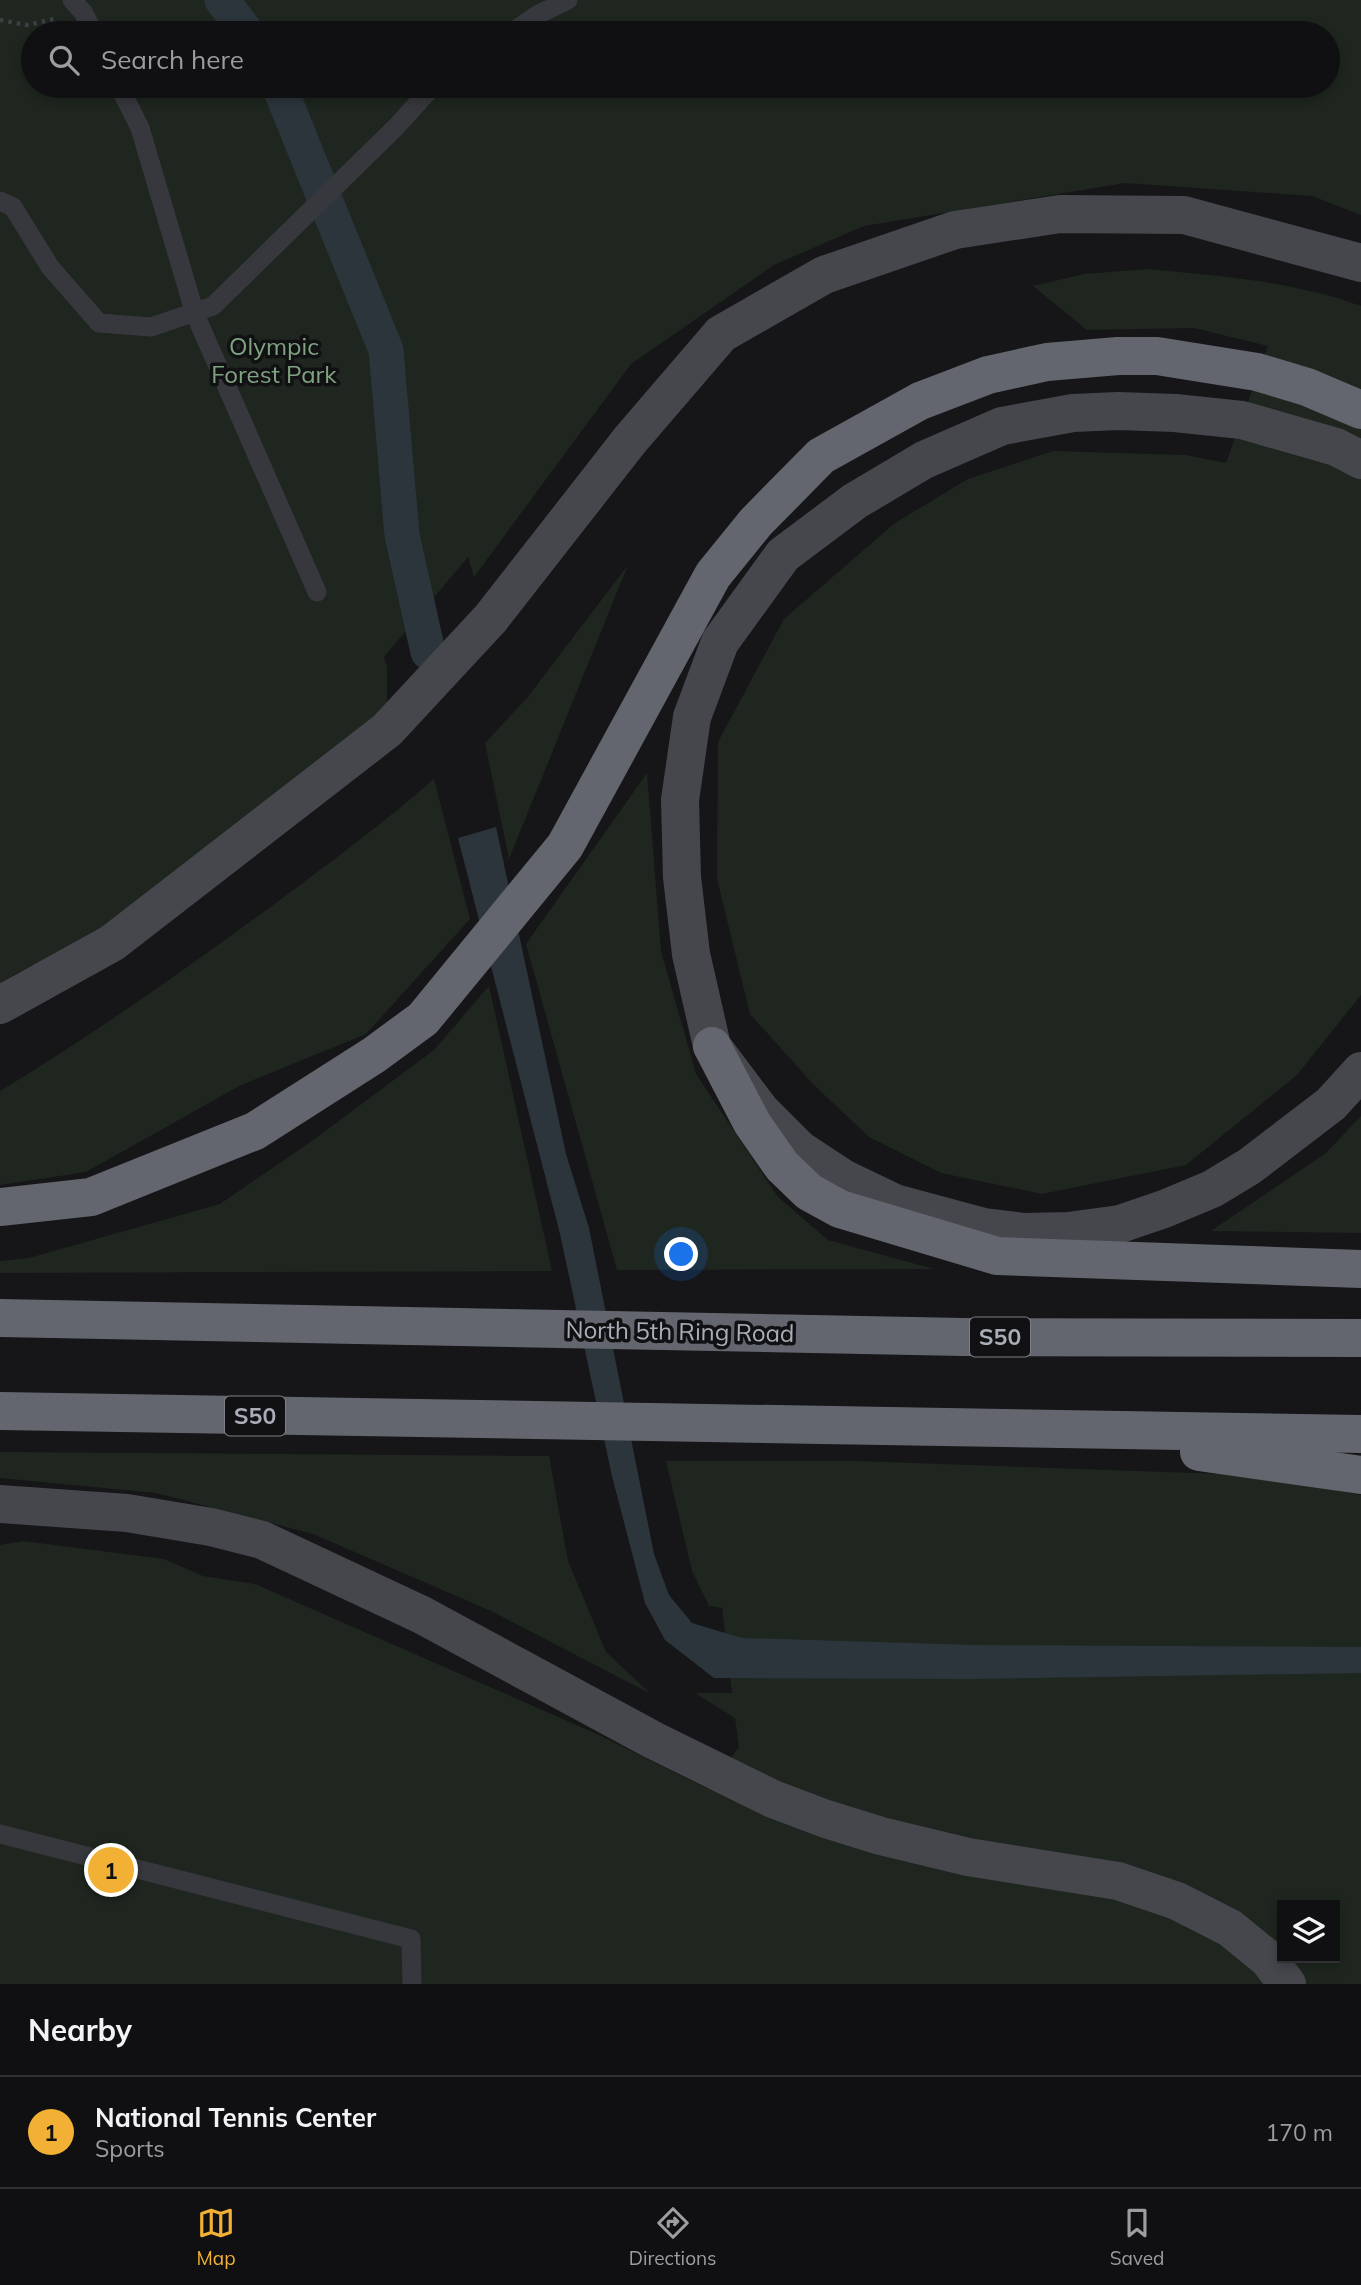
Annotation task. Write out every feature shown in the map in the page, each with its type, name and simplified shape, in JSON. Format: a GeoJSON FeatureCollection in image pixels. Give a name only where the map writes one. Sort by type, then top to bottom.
{"type":"FeatureCollection","features":[{"type":"Feature","properties":{"kind":"highway"},"geometry":{"type":"LineString","coordinates":[[0,1207],[91,1197],[255,1131],[374,1055],[423,1019],[565,846],[713,575],[756,522],[821,456],[920,401],[988,375],[1047,362],[1118,356],[1157,356],[1257,372],[1307,387],[1361,410]]}},
{"type":"Feature","properties":{"kind":"highway"},"geometry":{"type":"LineString","coordinates":[[712,1046],[752,1123],[782,1166],[809,1192],[841,1209],[997,1256],[1361,1269]]}},
{"type":"Feature","properties":{"kind":"highway","name":"North 5th Ring Road"},"geometry":{"type":"LineString","coordinates":[[0,1318],[963,1338],[1361,1338]]}},
{"type":"Feature","properties":{"kind":"highway","name":"S50"},"geometry":{"type":"LineString","coordinates":[[0,1411],[1361,1434]]}},
{"type":"Feature","properties":{"kind":"highway"},"geometry":{"type":"LineString","coordinates":[[1027,1429],[1361,1475]]}},
{"type":"Feature","properties":{"kind":"street"},"geometry":{"type":"LineString","coordinates":[[0,1005],[112,943],[387,730],[491,618],[630,440],[721,334],[824,275],[955,230],[1060,214],[1184,215],[1361,263]]}},
{"type":"Feature","properties":{"kind":"street"},"geometry":{"type":"LineString","coordinates":[[1361,460],[1336,447],[1242,420],[1175,413],[1118,411],[1073,413],[1002,426],[924,460],[855,500],[783,555],[720,642],[692,717],[680,800],[682,877],[691,954],[712,1046],[761,1111],[799,1149],[843,1178],[895,1203],[984,1227],[1024,1232],[1068,1231],[1120,1223],[1164,1209],[1212,1189],[1285,1141],[1331,1104],[1361,1071]]}},
{"type":"Feature","properties":{"kind":"street"},"geometry":{"type":"LineString","coordinates":[[0,1504],[127,1513],[211,1527],[262,1540],[422,1615],[653,1740],[773,1799],[881,1836],[968,1857],[1118,1881],[1177,1901],[1230,1928],[1268,1959],[1287,1984]]}},
{"type":"Feature","properties":{"kind":"lane"},"geometry":{"type":"LineString","coordinates":[[528,21],[568,0]]}},
{"type":"Feature","properties":{"kind":"lane"},"geometry":{"type":"LineString","coordinates":[[125,98],[140,128],[204,310],[317,592]]}},
{"type":"Feature","properties":{"kind":"lane"},"geometry":{"type":"LineString","coordinates":[[0,201],[13,207],[50,267],[99,323],[150,327],[204,310],[396,127],[422,98]]}},
{"type":"Feature","properties":{"kind":"lane"},"geometry":{"type":"LineString","coordinates":[[0,1834],[411,1939],[411,1984]]}},
{"type":"Feature","properties":{"kind":"path"},"geometry":{"type":"LineString","coordinates":[[38,21],[78,6]]}},
{"type":"Feature","properties":{"kind":"path"},"geometry":{"type":"LineString","coordinates":[[0,20],[21,24]]}},
{"type":"Feature","properties":{"kind":"green space","name":"Olympic Forest Park"},"geometry":{"type":"Polygon","coordinates":[[[0,0],[1361,0],[1361,215],[1312,196],[1125,183],[864,226],[774,265],[631,364],[474,577],[468,557],[384,657],[387,667],[387,712],[103,929],[0,984],[0,0]]]}},
{"type":"Feature","properties":{"kind":"green space"},"geometry":{"type":"Polygon","coordinates":[[[1148,269],[1283,285],[1361,306],[1361,995],[1297,1075],[1186,1165],[1042,1194],[941,1173],[869,1137],[813,1084],[750,1014],[717,879],[718,742],[784,619],[895,523],[968,479],[1053,451],[1186,455],[1226,463],[1268,346],[1194,328],[1087,330],[1033,286],[1084,274],[1148,269]]]}},
{"type":"Feature","properties":{"kind":"green space"},"geometry":{"type":"Polygon","coordinates":[[[628,565],[509,859],[485,743],[527,698],[628,565]]]}},
{"type":"Feature","properties":{"kind":"green space"},"geometry":{"type":"Polygon","coordinates":[[[647,773],[661,951],[696,1074],[778,1197],[828,1240],[934,1269],[617,1270],[526,944],[647,773]]]}},
{"type":"Feature","properties":{"kind":"green space"},"geometry":{"type":"Polygon","coordinates":[[[434,779],[470,919],[366,1034],[241,1085],[86,1172],[0,1185],[0,1091],[200,958],[351,846],[434,779]]]}},
{"type":"Feature","properties":{"kind":"green space"},"geometry":{"type":"Polygon","coordinates":[[[489,986],[552,1271],[0,1273],[0,1261],[29,1258],[220,1204],[312,1141],[434,1050],[489,986]]]}},
{"type":"Feature","properties":{"kind":"green space"},"geometry":{"type":"Polygon","coordinates":[[[1361,1116],[1361,1233],[1211,1231],[1326,1153],[1361,1116]]]}},
{"type":"Feature","properties":{"kind":"green space"},"geometry":{"type":"Polygon","coordinates":[[[0,1452],[549,1456],[568,1561],[606,1652],[651,1694],[491,1611],[313,1534],[156,1493],[0,1478],[0,1452]]]}},
{"type":"Feature","properties":{"kind":"green space"},"geometry":{"type":"Polygon","coordinates":[[[666,1461],[858,1461],[1251,1475],[1361,1495],[1361,1984],[0,1984],[0,1545],[23,1541],[164,1559],[203,1576],[255,1584],[597,1734],[708,1789],[739,1747],[735,1718],[695,1693],[732,1693],[722,1608],[709,1606],[692,1571],[666,1461]]]}},
{"type":"Feature","properties":{"kind":"shaded area"},"geometry":{"type":"Polygon","coordinates":[[[496,827],[566,1154],[589,1228],[654,1554],[669,1595],[692,1623],[742,1638],[974,1645],[1361,1647],[1361,1673],[970,1679],[714,1678],[665,1640],[645,1603],[612,1476],[560,1234],[458,838],[496,827]]]}},
{"type":"Feature","properties":{"kind":"waterway"},"geometry":{"type":"LineString","coordinates":[[222,0],[238,21]]}},
{"type":"Feature","properties":{"kind":"waterway"},"geometry":{"type":"LineString","coordinates":[[284,98],[386,350],[402,535],[428,652]]}},
{"type":"Feature","properties":{"kind":"place","name":"National Tennis Center"},"geometry":{"type":"Point","coordinates":[111,1870]}}]}
